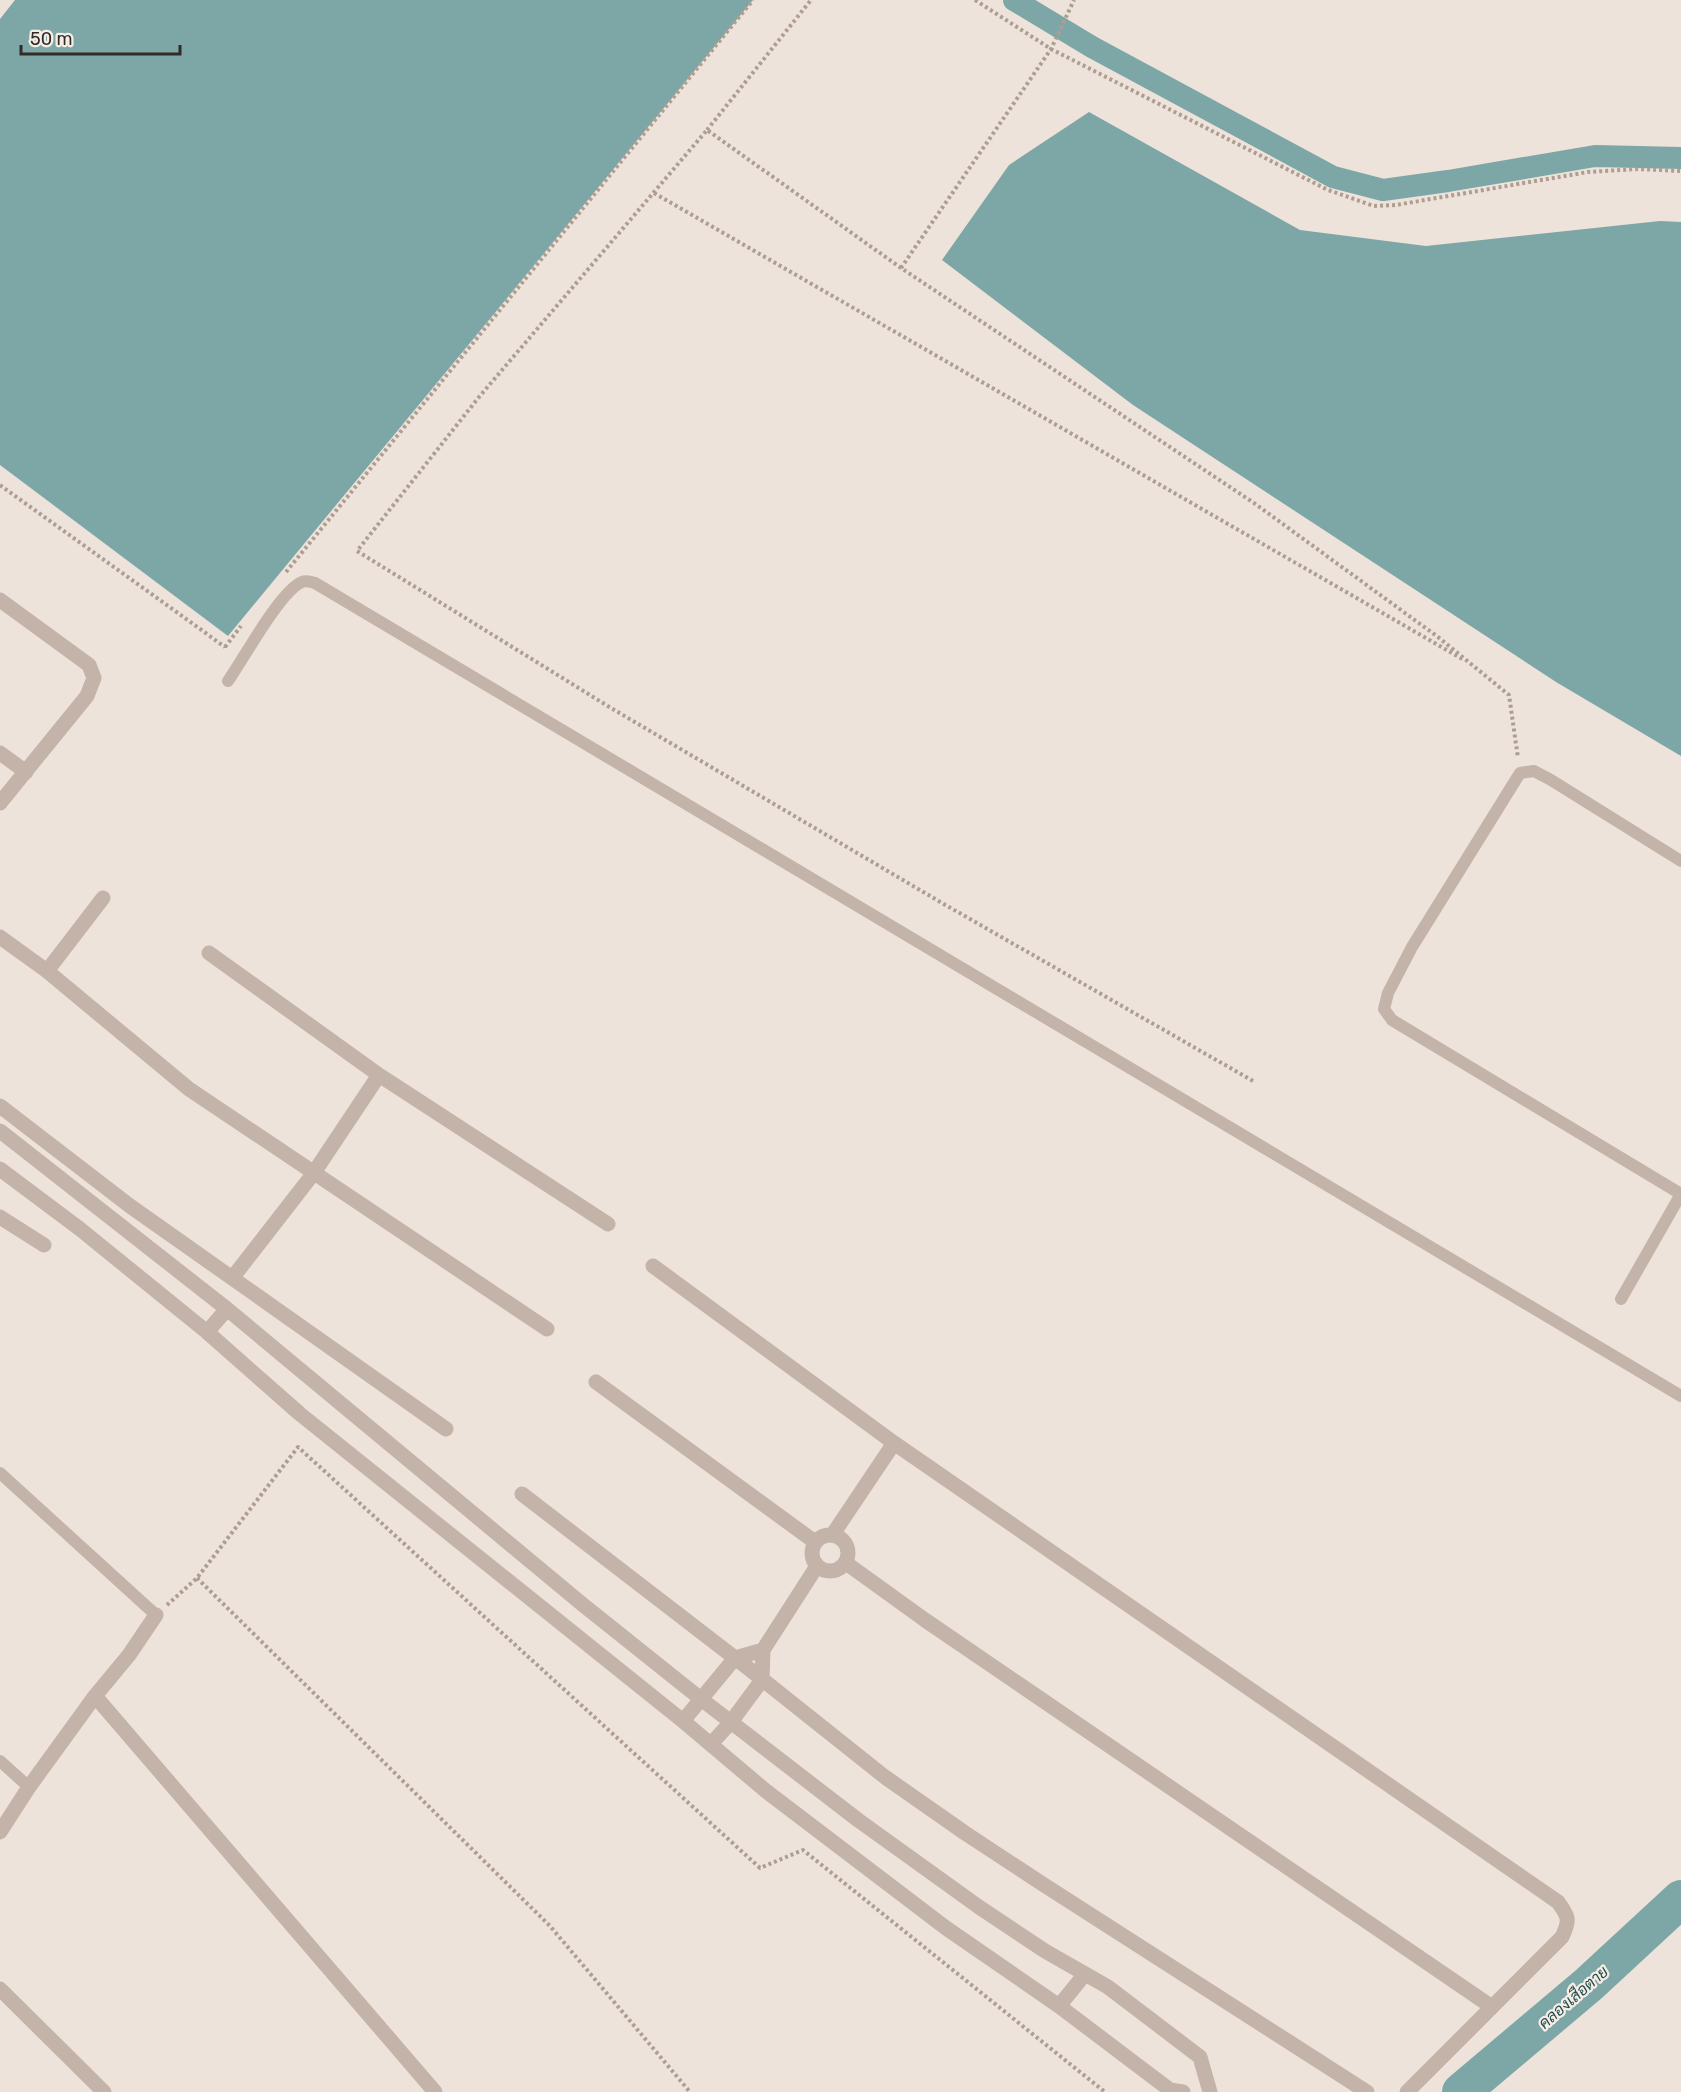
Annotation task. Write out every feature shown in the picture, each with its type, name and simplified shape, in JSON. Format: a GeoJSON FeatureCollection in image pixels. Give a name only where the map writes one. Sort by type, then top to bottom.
{"type":"FeatureCollection","features":[{"type":"Feature","properties":{"kind":"street"},"geometry":{"type":"LineString","coordinates":[[0,600],[89,665],[94,678],[87,696],[0,803]]}},
{"type":"Feature","properties":{"kind":"street"},"geometry":{"type":"LineString","coordinates":[[0,753],[26,772]]}},
{"type":"Feature","properties":{"kind":"street"},"geometry":{"type":"LineString","coordinates":[[46,971],[103,898]]}},
{"type":"Feature","properties":{"kind":"street"},"geometry":{"type":"LineString","coordinates":[[0,937],[46,971],[189,1089],[547,1329]]}},
{"type":"Feature","properties":{"kind":"street"},"geometry":{"type":"LineString","coordinates":[[209,953],[379,1075],[608,1224]]}},
{"type":"Feature","properties":{"kind":"street"},"geometry":{"type":"LineString","coordinates":[[233,1277],[313,1174],[379,1075]]}},
{"type":"Feature","properties":{"kind":"street"},"geometry":{"type":"LineString","coordinates":[[0,1106],[130,1206],[446,1429]]}},
{"type":"Feature","properties":{"kind":"street"},"geometry":{"type":"LineString","coordinates":[[0,1131],[227,1309],[564,1589],[701,1699],[858,1820],[978,1907],[1045,1952],[1108,1987],[1200,2057],[1210,2092]]}},
{"type":"Feature","properties":{"kind":"street"},"geometry":{"type":"LineString","coordinates":[[0,1169],[80,1229],[207,1332],[300,1414],[683,1721],[766,1791],[937,1921],[1059,2006],[1170,2090],[1183,2092]]}},
{"type":"Feature","properties":{"kind":"street"},"geometry":{"type":"LineString","coordinates":[[0,1217],[44,1245]]}},
{"type":"Feature","properties":{"kind":"street"},"geometry":{"type":"LineString","coordinates":[[653,1266],[894,1443],[1558,1902],[1567,1915],[1568,1925],[1562,1937],[1407,2092]]}},
{"type":"Feature","properties":{"kind":"street"},"geometry":{"type":"LineString","coordinates":[[207,1332],[227,1309]]}},
{"type":"Feature","properties":{"kind":"street"},"geometry":{"type":"LineString","coordinates":[[596,1382],[815,1542]]}},
{"type":"Feature","properties":{"kind":"street"},"geometry":{"type":"LineString","coordinates":[[833,1534],[894,1443]]}},
{"type":"Feature","properties":{"kind":"street"},"geometry":{"type":"LineString","coordinates":[[522,1494],[735,1658],[885,1778],[965,1833],[1367,2092]]}},
{"type":"Feature","properties":{"kind":"street"},"geometry":{"type":"LineString","coordinates":[[833,1534],[842,1538],[849,1554],[846,1563],[840,1569],[832,1571],[817,1566],[812,1554],[815,1542],[823,1536],[833,1534]]}},
{"type":"Feature","properties":{"kind":"street"},"geometry":{"type":"LineString","coordinates":[[846,1563],[1492,2007]]}},
{"type":"Feature","properties":{"kind":"street"},"geometry":{"type":"LineString","coordinates":[[711,1744],[731,1722],[762,1680],[763,1650],[817,1566]]}},
{"type":"Feature","properties":{"kind":"street"},"geometry":{"type":"LineString","coordinates":[[0,1832],[29,1787],[95,1696],[129,1655],[156,1615]]}},
{"type":"Feature","properties":{"kind":"street"},"geometry":{"type":"LineString","coordinates":[[683,1721],[735,1658],[763,1650]]}},
{"type":"Feature","properties":{"kind":"street"},"geometry":{"type":"LineString","coordinates":[[95,1696],[435,2092]]}},
{"type":"Feature","properties":{"kind":"street"},"geometry":{"type":"LineString","coordinates":[[1059,2006],[1085,1974]]}},
{"type":"Feature","properties":{"kind":"street"},"geometry":{"type":"LineString","coordinates":[[0,1989],[104,2092]]}},
{"type":"Feature","properties":{"kind":"lane"},"geometry":{"type":"LineString","coordinates":[[228,681],[279,603],[305,580],[315,583],[1681,1396]]}},
{"type":"Feature","properties":{"kind":"lane"},"geometry":{"type":"LineString","coordinates":[[1621,1299],[1681,1194],[1392,1020],[1384,1009],[1388,993],[1412,947],[1520,773],[1533,771],[1551,780],[1681,861]]}},
{"type":"Feature","properties":{"kind":"lane"},"geometry":{"type":"LineString","coordinates":[[0,1473],[156,1615]]}},
{"type":"Feature","properties":{"kind":"lane"},"geometry":{"type":"LineString","coordinates":[[0,1761],[29,1787]]}},
{"type":"Feature","properties":{"kind":"path"},"geometry":{"type":"LineString","coordinates":[[285,573],[753,0]]}},
{"type":"Feature","properties":{"kind":"path"},"geometry":{"type":"LineString","coordinates":[[811,0],[707,130],[479,397],[357,551],[641,726],[942,903],[1253,1081]]}},
{"type":"Feature","properties":{"kind":"path"},"geometry":{"type":"LineString","coordinates":[[975,0],[1050,49],[1328,190],[1374,206],[1454,196],[1588,172],[1638,169],[1681,171]]}},
{"type":"Feature","properties":{"kind":"path"},"geometry":{"type":"LineString","coordinates":[[901,268],[1050,49],[1074,0]]}},
{"type":"Feature","properties":{"kind":"path"},"geometry":{"type":"LineString","coordinates":[[707,130],[901,268],[1254,503],[1438,637],[1509,695],[1520,773]]}},
{"type":"Feature","properties":{"kind":"path"},"geometry":{"type":"LineString","coordinates":[[654,193],[1474,666]]}},
{"type":"Feature","properties":{"kind":"path"},"geometry":{"type":"LineString","coordinates":[[0,485],[225,647],[247,619]]}},
{"type":"Feature","properties":{"kind":"path"},"geometry":{"type":"LineString","coordinates":[[156,1615],[197,1578],[298,1447],[760,1868],[803,1850],[1105,2092]]}},
{"type":"Feature","properties":{"kind":"path"},"geometry":{"type":"LineString","coordinates":[[197,1578],[550,1926],[690,2092]]}},
{"type":"Feature","properties":{"kind":"water"},"geometry":{"type":"Polygon","coordinates":[[[15,0],[753,0],[228,636],[0,465],[0,19],[15,0]]]}},
{"type":"Feature","properties":{"kind":"water"},"geometry":{"type":"Polygon","coordinates":[[[1089,112],[1300,230],[1426,246],[1660,221],[1681,222],[1681,756],[1556,682],[1133,405],[942,260],[1009,165],[1089,112]]]}},
{"type":"Feature","properties":{"kind":"waterway"},"geometry":{"type":"LineString","coordinates":[[1014,0],[1092,47],[1333,177],[1383,190],[1595,156],[1681,158]]}},
{"type":"Feature","properties":{"kind":"waterway","name":"คลองเสือตาย"},"geometry":{"type":"LineString","coordinates":[[1461,2092],[1589,1984],[1681,1899]]}}]}
